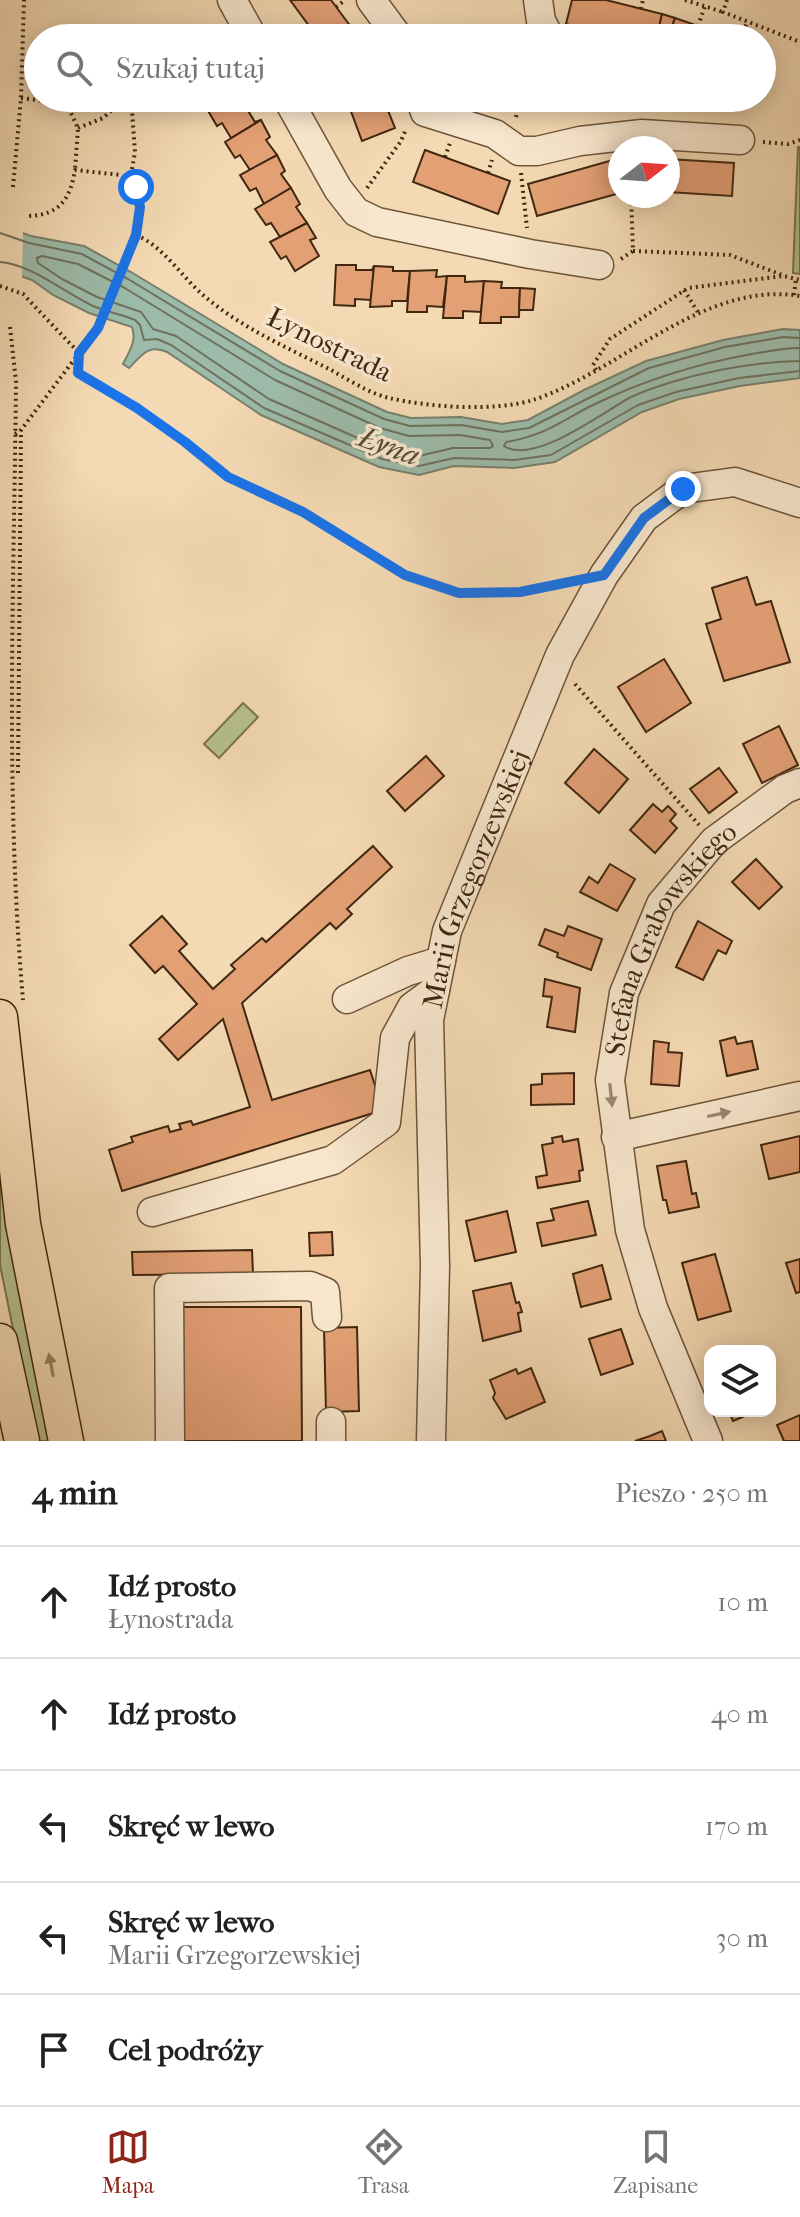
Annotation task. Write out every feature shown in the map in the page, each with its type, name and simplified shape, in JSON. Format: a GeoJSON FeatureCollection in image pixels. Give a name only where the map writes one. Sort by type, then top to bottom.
{"type":"FeatureCollection","features":[{"type":"Feature","properties":{"kind":"main road"},"geometry":{"type":"LineString","coordinates":[[12,1009],[23,1224],[66,1441]]}},
{"type":"Feature","properties":{"kind":"main road"},"geometry":{"type":"LineString","coordinates":[[0,1341],[22,1441]]}},
{"type":"Feature","properties":{"kind":"street"},"geometry":{"type":"LineString","coordinates":[[232,0],[245,24]]}},
{"type":"Feature","properties":{"kind":"street"},"geometry":{"type":"LineString","coordinates":[[371,0],[389,24]]}},
{"type":"Feature","properties":{"kind":"street"},"geometry":{"type":"LineString","coordinates":[[538,0],[543,24]]}},
{"type":"Feature","properties":{"kind":"street"},"geometry":{"type":"LineString","coordinates":[[295,112],[338,189],[356,212],[393,225],[599,265]]}},
{"type":"Feature","properties":{"kind":"street"},"geometry":{"type":"LineString","coordinates":[[425,112],[495,134],[519,151],[537,151],[580,141],[642,134],[740,140]]}},
{"type":"Feature","properties":{"kind":"street","name":"Marii Grzegorzewskiej"},"geometry":{"type":"LineString","coordinates":[[431,1441],[435,1266],[429,1020],[447,931],[556,663],[604,575],[644,518],[683,489],[735,482],[800,503]]}},
{"type":"Feature","properties":{"kind":"street","name":"Stefana Grabowskiego"},"geometry":{"type":"LineString","coordinates":[[708,1441],[653,1308],[630,1230],[610,1080],[624,993],[661,904],[714,841],[785,789],[800,783]]}},
{"type":"Feature","properties":{"kind":"street"},"geometry":{"type":"LineString","coordinates":[[347,999],[408,971],[441,961]]}},
{"type":"Feature","properties":{"kind":"street"},"geometry":{"type":"LineString","coordinates":[[152,1212],[333,1170],[386,1122],[395,1038],[412,1007],[435,990]]}},
{"type":"Feature","properties":{"kind":"street"},"geometry":{"type":"LineString","coordinates":[[616,1137],[800,1096]]}},
{"type":"Feature","properties":{"kind":"street"},"geometry":{"type":"LineString","coordinates":[[170,1441],[169,1288],[310,1286],[325,1292],[327,1317]]}},
{"type":"Feature","properties":{"kind":"path"},"geometry":{"type":"LineString","coordinates":[[13,187],[21,98],[24,0]]}},
{"type":"Feature","properties":{"kind":"path"},"geometry":{"type":"LineString","coordinates":[[336,7],[345,0]]}},
{"type":"Feature","properties":{"kind":"path"},"geometry":{"type":"LineString","coordinates":[[641,9],[643,0]]}},
{"type":"Feature","properties":{"kind":"path"},"geometry":{"type":"LineString","coordinates":[[685,0],[752,24]]}},
{"type":"Feature","properties":{"kind":"path"},"geometry":{"type":"LineString","coordinates":[[723,12],[727,0]]}},
{"type":"Feature","properties":{"kind":"path"},"geometry":{"type":"LineString","coordinates":[[699,24],[705,6]]}},
{"type":"Feature","properties":{"kind":"path"},"geometry":{"type":"LineString","coordinates":[[776,33],[800,42]]}},
{"type":"Feature","properties":{"kind":"path"},"geometry":{"type":"LineString","coordinates":[[28,216],[41,216],[65,202],[72,187],[78,128],[70,112]]}},
{"type":"Feature","properties":{"kind":"path"},"geometry":{"type":"LineString","coordinates":[[78,128],[110,112]]}},
{"type":"Feature","properties":{"kind":"path"},"geometry":{"type":"LineString","coordinates":[[130,112],[135,152],[130,181]]}},
{"type":"Feature","properties":{"kind":"path"},"geometry":{"type":"LineString","coordinates":[[356,212],[372,178],[401,141],[407,127]]}},
{"type":"Feature","properties":{"kind":"path"},"geometry":{"type":"LineString","coordinates":[[740,140],[788,144],[800,140]]}},
{"type":"Feature","properties":{"kind":"path"},"geometry":{"type":"LineString","coordinates":[[445,157],[451,141]]}},
{"type":"Feature","properties":{"kind":"path"},"geometry":{"type":"LineString","coordinates":[[488,173],[493,157]]}},
{"type":"Feature","properties":{"kind":"path"},"geometry":{"type":"LineString","coordinates":[[520,168],[528,234]]}},
{"type":"Feature","properties":{"kind":"path"},"geometry":{"type":"LineString","coordinates":[[15,434],[98,328],[136,235],[140,196],[130,181],[110,173],[75,170]]}},
{"type":"Feature","properties":{"kind":"path"},"geometry":{"type":"LineString","coordinates":[[631,208],[633,251]]}},
{"type":"Feature","properties":{"kind":"path","name":"Łynostrada"},"geometry":{"type":"LineString","coordinates":[[136,235],[159,249],[201,294],[228,314],[385,397],[475,407],[513,405],[534,399],[596,370],[699,314],[735,300],[797,295]]}},
{"type":"Feature","properties":{"kind":"path"},"geometry":{"type":"LineString","coordinates":[[599,265],[616,263],[633,251],[730,255],[798,279],[797,295]]}},
{"type":"Feature","properties":{"kind":"path"},"geometry":{"type":"LineString","coordinates":[[596,370],[593,365],[610,339],[684,290],[784,276]]}},
{"type":"Feature","properties":{"kind":"path"},"geometry":{"type":"LineString","coordinates":[[0,286],[23,294],[79,353],[78,373],[137,408],[228,477],[303,512],[405,575],[459,593],[520,592],[604,575]]}},
{"type":"Feature","properties":{"kind":"path"},"geometry":{"type":"LineString","coordinates":[[684,290],[699,314]]}},
{"type":"Feature","properties":{"kind":"path"},"geometry":{"type":"LineString","coordinates":[[10,327],[16,382],[11,743],[17,924],[12,1009]]}},
{"type":"Feature","properties":{"kind":"path"},"geometry":{"type":"LineString","coordinates":[[18,773],[21,430]]}},
{"type":"Feature","properties":{"kind":"path"},"geometry":{"type":"LineString","coordinates":[[556,663],[706,833]]}},
{"type":"Feature","properties":{"kind":"green space"},"geometry":{"type":"Polygon","coordinates":[[[800,147],[800,274],[793,273],[800,147]]]}},
{"type":"Feature","properties":{"kind":"green space"},"geometry":{"type":"Polygon","coordinates":[[[243,703],[258,717],[219,758],[204,744],[243,703]]]}},
{"type":"Feature","properties":{"kind":"green space"},"geometry":{"type":"Polygon","coordinates":[[[0,1147],[54,1441],[36,1441],[0,1265],[0,1147]]]}},
{"type":"Feature","properties":{"kind":"water","name":"Łyna"},"geometry":{"type":"Polygon","coordinates":[[[0,225],[31,236],[84,246],[283,364],[387,412],[411,418],[461,417],[502,424],[528,420],[646,361],[723,340],[783,329],[800,330],[800,378],[679,399],[642,412],[555,462],[514,468],[454,466],[419,475],[379,467],[261,415],[167,352],[150,350],[129,368],[123,364],[133,342],[132,327],[89,313],[53,295],[32,280],[0,269],[0,225]]]}},
{"type":"Feature","properties":{"kind":"pier"},"geometry":{"type":"Polygon","coordinates":[[[0,221],[23,229],[22,281],[0,273],[0,221]]]}},
{"type":"Feature","properties":{"kind":"building"},"geometry":{"type":"Polygon","coordinates":[[[290,0],[331,0],[349,24],[308,24],[290,0]]]}},
{"type":"Feature","properties":{"kind":"building"},"geometry":{"type":"Polygon","coordinates":[[[572,0],[606,0],[662,14],[660,24],[566,24],[572,0]]]}},
{"type":"Feature","properties":{"kind":"building"},"geometry":{"type":"Polygon","coordinates":[[[662,14],[675,18],[673,24],[660,24],[662,14]]]}},
{"type":"Feature","properties":{"kind":"building"},"geometry":{"type":"Polygon","coordinates":[[[675,18],[692,24],[673,24],[675,18]]]}},
{"type":"Feature","properties":{"kind":"building"},"geometry":{"type":"Polygon","coordinates":[[[209,112],[249,112],[255,122],[261,120],[231,138],[222,123],[217,126],[209,112]]]}},
{"type":"Feature","properties":{"kind":"building"},"geometry":{"type":"Polygon","coordinates":[[[351,112],[389,112],[395,128],[362,141],[351,112]]]}},
{"type":"Feature","properties":{"kind":"building"},"geometry":{"type":"Polygon","coordinates":[[[261,120],[270,137],[266,140],[277,155],[250,170],[240,155],[235,158],[225,142],[261,120]]]}},
{"type":"Feature","properties":{"kind":"building"},"geometry":{"type":"Polygon","coordinates":[[[425,150],[510,181],[498,214],[413,182],[425,150]]]}},
{"type":"Feature","properties":{"kind":"building"},"geometry":{"type":"Polygon","coordinates":[[[277,155],[285,171],[281,174],[291,188],[264,204],[256,188],[250,191],[240,175],[277,155]]]}},
{"type":"Feature","properties":{"kind":"building"},"geometry":{"type":"Polygon","coordinates":[[[680,160],[734,163],[732,196],[680,193],[680,160]]]}},
{"type":"Feature","properties":{"kind":"building"},"geometry":{"type":"Polygon","coordinates":[[[608,161],[608,196],[537,216],[528,184],[608,161]]]}},
{"type":"Feature","properties":{"kind":"building"},"geometry":{"type":"Polygon","coordinates":[[[291,188],[300,204],[296,207],[307,223],[280,237],[271,223],[266,225],[255,209],[291,188]]]}},
{"type":"Feature","properties":{"kind":"building"},"geometry":{"type":"Polygon","coordinates":[[[307,223],[316,238],[310,240],[319,256],[295,271],[286,256],[281,259],[270,242],[307,223]]]}},
{"type":"Feature","properties":{"kind":"building"},"geometry":{"type":"Polygon","coordinates":[[[336,265],[356,265],[356,270],[372,270],[374,266],[371,300],[355,299],[355,306],[334,305],[336,265]]]}},
{"type":"Feature","properties":{"kind":"building"},"geometry":{"type":"Polygon","coordinates":[[[374,266],[410,271],[407,301],[392,301],[392,306],[370,307],[374,266]]]}},
{"type":"Feature","properties":{"kind":"building"},"geometry":{"type":"Polygon","coordinates":[[[437,270],[436,277],[447,276],[443,307],[427,306],[427,312],[407,312],[410,271],[437,270]]]}},
{"type":"Feature","properties":{"kind":"building"},"geometry":{"type":"Polygon","coordinates":[[[447,276],[465,276],[465,282],[484,281],[481,312],[463,311],[463,318],[443,318],[447,276]]]}},
{"type":"Feature","properties":{"kind":"building"},"geometry":{"type":"Polygon","coordinates":[[[484,281],[502,282],[501,288],[520,288],[519,317],[501,317],[501,323],[480,323],[484,281]]]}},
{"type":"Feature","properties":{"kind":"building"},"geometry":{"type":"Polygon","coordinates":[[[520,288],[535,289],[533,310],[519,310],[520,288]]]}},
{"type":"Feature","properties":{"kind":"building"},"geometry":{"type":"Polygon","coordinates":[[[747,577],[756,605],[771,601],[790,662],[724,681],[706,624],[721,619],[712,588],[747,577]]]}},
{"type":"Feature","properties":{"kind":"building"},"geometry":{"type":"Polygon","coordinates":[[[664,659],[691,703],[646,732],[618,687],[664,659]]]}},
{"type":"Feature","properties":{"kind":"building"},"geometry":{"type":"Polygon","coordinates":[[[779,726],[798,765],[762,783],[743,744],[779,726]]]}},
{"type":"Feature","properties":{"kind":"building"},"geometry":{"type":"Polygon","coordinates":[[[594,749],[628,779],[599,813],[565,783],[594,749]]]}},
{"type":"Feature","properties":{"kind":"building"},"geometry":{"type":"Polygon","coordinates":[[[426,756],[444,776],[405,811],[387,791],[426,756]]]}},
{"type":"Feature","properties":{"kind":"building"},"geometry":{"type":"Polygon","coordinates":[[[719,768],[737,792],[709,813],[690,789],[719,768]]]}},
{"type":"Feature","properties":{"kind":"building"},"geometry":{"type":"Polygon","coordinates":[[[653,804],[662,812],[668,806],[676,814],[670,821],[677,828],[655,853],[630,830],[653,804]]]}},
{"type":"Feature","properties":{"kind":"building"},"geometry":{"type":"Polygon","coordinates":[[[373,846],[392,867],[347,909],[352,914],[336,929],[330,923],[242,1003],[272,1100],[370,1070],[383,1110],[122,1191],[109,1150],[133,1142],[131,1137],[168,1126],[170,1132],[181,1129],[179,1124],[191,1121],[193,1125],[250,1107],[223,1019],[178,1060],[159,1039],[197,1004],[163,966],[155,973],[130,945],[162,916],[187,944],[179,951],[213,989],[235,969],[231,965],[262,938],[266,942],[373,846]]]}},
{"type":"Feature","properties":{"kind":"building"},"geometry":{"type":"Polygon","coordinates":[[[756,859],[782,887],[759,909],[732,882],[756,859]]]}},
{"type":"Feature","properties":{"kind":"building"},"geometry":{"type":"Polygon","coordinates":[[[610,864],[635,879],[617,911],[580,892],[589,877],[598,883],[610,864]]]}},
{"type":"Feature","properties":{"kind":"building"},"geometry":{"type":"Polygon","coordinates":[[[698,921],[732,941],[726,954],[718,950],[703,980],[676,967],[698,921]]]}},
{"type":"Feature","properties":{"kind":"building"},"geometry":{"type":"Polygon","coordinates":[[[568,926],[602,939],[591,970],[557,957],[558,953],[539,945],[545,929],[564,936],[568,926]]]}},
{"type":"Feature","properties":{"kind":"building"},"geometry":{"type":"Polygon","coordinates":[[[545,979],[580,988],[575,1032],[547,1027],[552,997],[543,996],[545,979]]]}},
{"type":"Feature","properties":{"kind":"building"},"geometry":{"type":"Polygon","coordinates":[[[735,1037],[737,1044],[752,1041],[758,1069],[727,1076],[720,1041],[735,1037]]]}},
{"type":"Feature","properties":{"kind":"building"},"geometry":{"type":"Polygon","coordinates":[[[654,1041],[669,1043],[668,1052],[682,1053],[679,1086],[651,1084],[654,1041]]]}},
{"type":"Feature","properties":{"kind":"building"},"geometry":{"type":"Polygon","coordinates":[[[574,1073],[574,1104],[531,1105],[531,1085],[542,1084],[542,1074],[574,1073]]]}},
{"type":"Feature","properties":{"kind":"building"},"geometry":{"type":"Polygon","coordinates":[[[562,1136],[563,1142],[578,1139],[583,1170],[579,1171],[580,1181],[538,1188],[536,1177],[547,1175],[542,1145],[553,1143],[552,1138],[562,1136]]]}},
{"type":"Feature","properties":{"kind":"building"},"geometry":{"type":"Polygon","coordinates":[[[800,1136],[800,1172],[769,1179],[761,1145],[800,1136]]]}},
{"type":"Feature","properties":{"kind":"building"},"geometry":{"type":"Polygon","coordinates":[[[686,1161],[692,1194],[696,1193],[699,1207],[669,1213],[666,1200],[663,1200],[657,1166],[686,1161]]]}},
{"type":"Feature","properties":{"kind":"building"},"geometry":{"type":"Polygon","coordinates":[[[588,1201],[596,1235],[542,1246],[537,1223],[554,1220],[551,1209],[588,1201]]]}},
{"type":"Feature","properties":{"kind":"building"},"geometry":{"type":"Polygon","coordinates":[[[507,1211],[516,1252],[475,1261],[466,1221],[507,1211]]]}},
{"type":"Feature","properties":{"kind":"building"},"geometry":{"type":"Polygon","coordinates":[[[332,1232],[333,1255],[310,1256],[309,1233],[332,1232]]]}},
{"type":"Feature","properties":{"kind":"building"},"geometry":{"type":"Polygon","coordinates":[[[252,1250],[253,1274],[133,1275],[132,1252],[252,1250]]]}},
{"type":"Feature","properties":{"kind":"building"},"geometry":{"type":"Polygon","coordinates":[[[715,1254],[731,1311],[698,1320],[682,1263],[715,1254]]]}},
{"type":"Feature","properties":{"kind":"building"},"geometry":{"type":"Polygon","coordinates":[[[800,1259],[800,1292],[796,1293],[786,1263],[800,1259]]]}},
{"type":"Feature","properties":{"kind":"building"},"geometry":{"type":"Polygon","coordinates":[[[602,1265],[611,1299],[581,1307],[573,1274],[602,1265]]]}},
{"type":"Feature","properties":{"kind":"building"},"geometry":{"type":"Polygon","coordinates":[[[511,1283],[516,1303],[519,1302],[522,1312],[518,1313],[521,1331],[483,1341],[473,1291],[511,1283]]]}},
{"type":"Feature","properties":{"kind":"building"},"geometry":{"type":"Polygon","coordinates":[[[181,1307],[301,1307],[302,1441],[182,1441],[181,1307]]]}},
{"type":"Feature","properties":{"kind":"building"},"geometry":{"type":"Polygon","coordinates":[[[357,1327],[359,1411],[326,1412],[324,1328],[357,1327]]]}},
{"type":"Feature","properties":{"kind":"building"},"geometry":{"type":"Polygon","coordinates":[[[621,1329],[633,1364],[601,1375],[589,1339],[621,1329]]]}},
{"type":"Feature","properties":{"kind":"building"},"geometry":{"type":"Polygon","coordinates":[[[531,1368],[545,1402],[506,1419],[493,1398],[495,1393],[490,1380],[516,1369],[518,1374],[531,1368]]]}},
{"type":"Feature","properties":{"kind":"building"},"geometry":{"type":"Polygon","coordinates":[[[800,1415],[800,1441],[784,1441],[777,1425],[800,1415]]]}},
{"type":"Feature","properties":{"kind":"building"},"geometry":{"type":"Polygon","coordinates":[[[662,1431],[666,1441],[635,1441],[650,1436],[662,1431]]]}},
{"type":"Feature","properties":{"kind":"route"},"geometry":{"type":"LineString","coordinates":[[136,187],[140,196],[136,235],[98,328],[79,353],[78,373],[137,408],[228,477],[303,512],[405,575],[459,593],[520,592],[604,575],[644,518],[683,489]]}}]}
